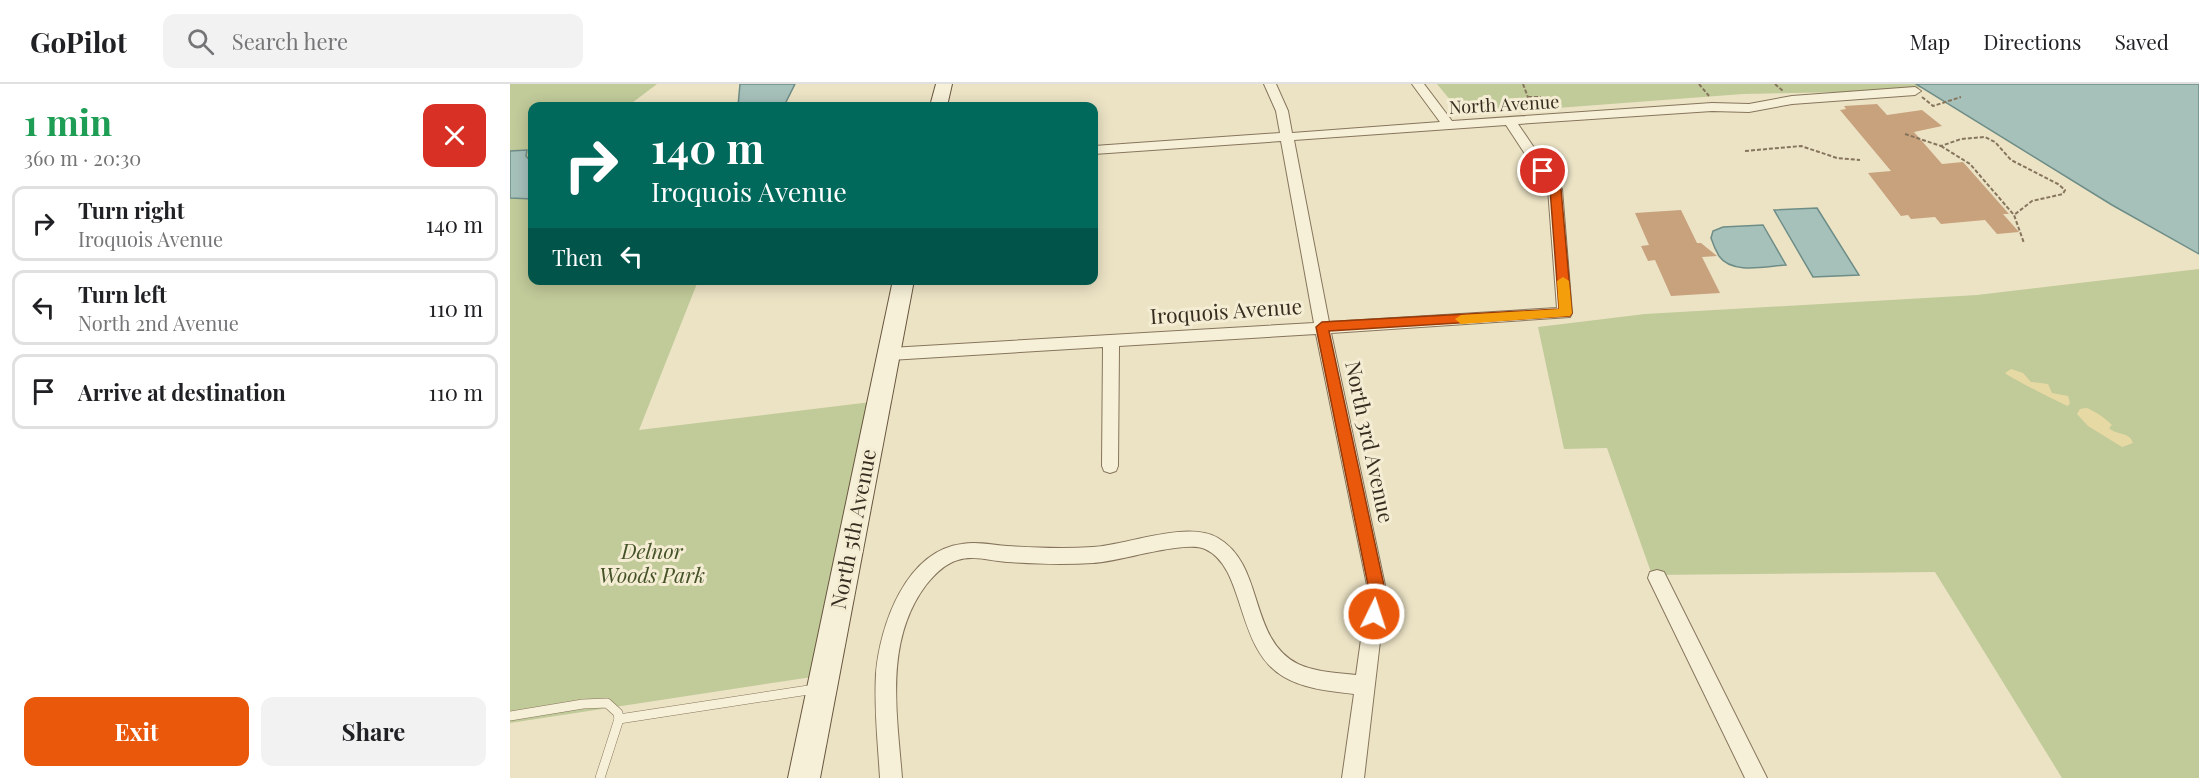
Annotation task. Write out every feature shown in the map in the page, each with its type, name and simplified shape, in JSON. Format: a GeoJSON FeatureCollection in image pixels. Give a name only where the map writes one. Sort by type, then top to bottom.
{"type":"FeatureCollection","features":[{"type":"Feature","properties":{"kind":"main road"},"geometry":{"type":"LineString","coordinates":[[940,102],[944,84]]}},
{"type":"Feature","properties":{"kind":"main road","name":"North 5th Avenue"},"geometry":{"type":"LineString","coordinates":[[804,778],[903,285]]}},
{"type":"Feature","properties":{"kind":"street","name":"North 3rd Avenue"},"geometry":{"type":"LineString","coordinates":[[1270,84],[1282,111],[1285,138],[1322,327],[1377,590],[1353,778]]}},
{"type":"Feature","properties":{"kind":"street"},"geometry":{"type":"LineString","coordinates":[[1418,84],[1449,126]]}},
{"type":"Feature","properties":{"kind":"street","name":"North Avenue"},"geometry":{"type":"LineString","coordinates":[[1098,150],[1712,107],[1749,108],[1792,100],[1915,91]]}},
{"type":"Feature","properties":{"kind":"street","name":"Iroquois Avenue"},"geometry":{"type":"LineString","coordinates":[[890,354],[1565,313],[1556,189],[1510,122]]}},
{"type":"Feature","properties":{"kind":"street"},"geometry":{"type":"LineString","coordinates":[[1110,466],[1111,340]]}},
{"type":"Feature","properties":{"kind":"street"},"geometry":{"type":"LineString","coordinates":[[891,778],[885,674],[891,639],[913,587],[939,560],[954,553],[972,551],[1065,556],[1105,554],[1195,539],[1210,543],[1231,558],[1261,642],[1288,669],[1303,675],[1365,687]]}},
{"type":"Feature","properties":{"kind":"street"},"geometry":{"type":"LineString","coordinates":[[1657,578],[1756,778]]}},
{"type":"Feature","properties":{"kind":"lane"},"geometry":{"type":"LineString","coordinates":[[619,719],[822,688]]}},
{"type":"Feature","properties":{"kind":"lane"},"geometry":{"type":"LineString","coordinates":[[510,716],[583,704],[607,703],[618,713],[619,719],[600,778]]}},
{"type":"Feature","properties":{"kind":"path"},"geometry":{"type":"LineString","coordinates":[[1523,84],[1532,108]]}},
{"type":"Feature","properties":{"kind":"path"},"geometry":{"type":"LineString","coordinates":[[1699,84],[1712,100]]}},
{"type":"Feature","properties":{"kind":"path"},"geometry":{"type":"LineString","coordinates":[[1915,91],[1933,106],[1961,97]]}},
{"type":"Feature","properties":{"kind":"path"},"geometry":{"type":"LineString","coordinates":[[1528,97],[1541,97]]}},
{"type":"Feature","properties":{"kind":"path"},"geometry":{"type":"LineString","coordinates":[[1905,134],[1941,146],[1970,164],[2014,214],[2024,243]]}},
{"type":"Feature","properties":{"kind":"path"},"geometry":{"type":"LineString","coordinates":[[1941,146],[1961,139],[1985,137],[1995,142],[2011,160],[2058,184],[2065,190],[2063,194],[2032,201],[2014,214]]}},
{"type":"Feature","properties":{"kind":"path"},"geometry":{"type":"LineString","coordinates":[[1745,151],[1801,146],[1836,158],[1860,160]]}},
{"type":"Feature","properties":{"kind":"green space","name":"Delnor Woods Park"},"geometry":{"type":"Polygon","coordinates":[[[510,84],[657,84],[633,102],[528,102],[528,285],[696,285],[639,430],[871,402],[812,677],[510,723],[510,84]]]}},
{"type":"Feature","properties":{"kind":"green space"},"geometry":{"type":"Polygon","coordinates":[[[1437,84],[1916,84],[1922,87],[1905,91],[1743,94],[1491,113],[1451,101],[1437,84]]]}},
{"type":"Feature","properties":{"kind":"green space"},"geometry":{"type":"Polygon","coordinates":[[[2199,269],[2199,778],[2062,778],[1935,572],[1652,575],[1607,448],[1564,449],[1538,327],[1645,314],[1977,295],[2199,269]]]}},
{"type":"Feature","properties":{"kind":"sand"},"geometry":{"type":"Polygon","coordinates":[[[2011,369],[2023,373],[2031,382],[2048,384],[2052,393],[2068,396],[2070,403],[2068,406],[2005,373],[2011,369]]]}},
{"type":"Feature","properties":{"kind":"sand"},"geometry":{"type":"Polygon","coordinates":[[[2086,408],[2104,418],[2112,425],[2109,428],[2126,435],[2133,443],[2122,447],[2088,426],[2077,414],[2080,409],[2086,408]]]}},
{"type":"Feature","properties":{"kind":"water"},"geometry":{"type":"Polygon","coordinates":[[[740,84],[795,84],[786,102],[738,102],[740,84]]]}},
{"type":"Feature","properties":{"kind":"water"},"geometry":{"type":"Polygon","coordinates":[[[1916,84],[2199,84],[2199,254],[2112,205],[1916,84]]]}},
{"type":"Feature","properties":{"kind":"water"},"geometry":{"type":"Polygon","coordinates":[[[527,150],[528,199],[510,198],[510,151],[527,150]]]}},
{"type":"Feature","properties":{"kind":"water"},"geometry":{"type":"Polygon","coordinates":[[[1817,208],[1859,275],[1813,277],[1774,210],[1817,208]]]}},
{"type":"Feature","properties":{"kind":"water"},"geometry":{"type":"Polygon","coordinates":[[[1763,225],[1786,265],[1760,268],[1732,266],[1719,256],[1711,238],[1713,231],[1723,227],[1763,225]]]}},
{"type":"Feature","properties":{"kind":"building"},"geometry":{"type":"Polygon","coordinates":[[[1877,104],[1887,115],[1922,110],[1942,126],[1914,132],[1942,164],[1963,162],[2009,214],[2003,214],[2019,232],[1997,234],[1985,220],[1941,224],[1935,217],[1911,219],[1908,215],[1901,216],[1868,173],[1891,171],[1840,110],[1846,109],[1844,106],[1877,104]]]}},
{"type":"Feature","properties":{"kind":"building"},"geometry":{"type":"Polygon","coordinates":[[[1681,210],[1697,243],[1701,243],[1717,256],[1702,257],[1720,293],[1671,296],[1655,260],[1648,261],[1641,246],[1649,245],[1635,213],[1681,210]]]}},
{"type":"Feature","properties":{"kind":"slow traffic"},"geometry":{"type":"LineString","coordinates":[[1461,319],[1565,313],[1563,281]]}},
{"type":"Feature","properties":{"kind":"route"},"geometry":{"type":"LineString","coordinates":[[1374,614],[1377,590],[1322,327],[1565,313],[1556,189],[1543,171]]}}]}
